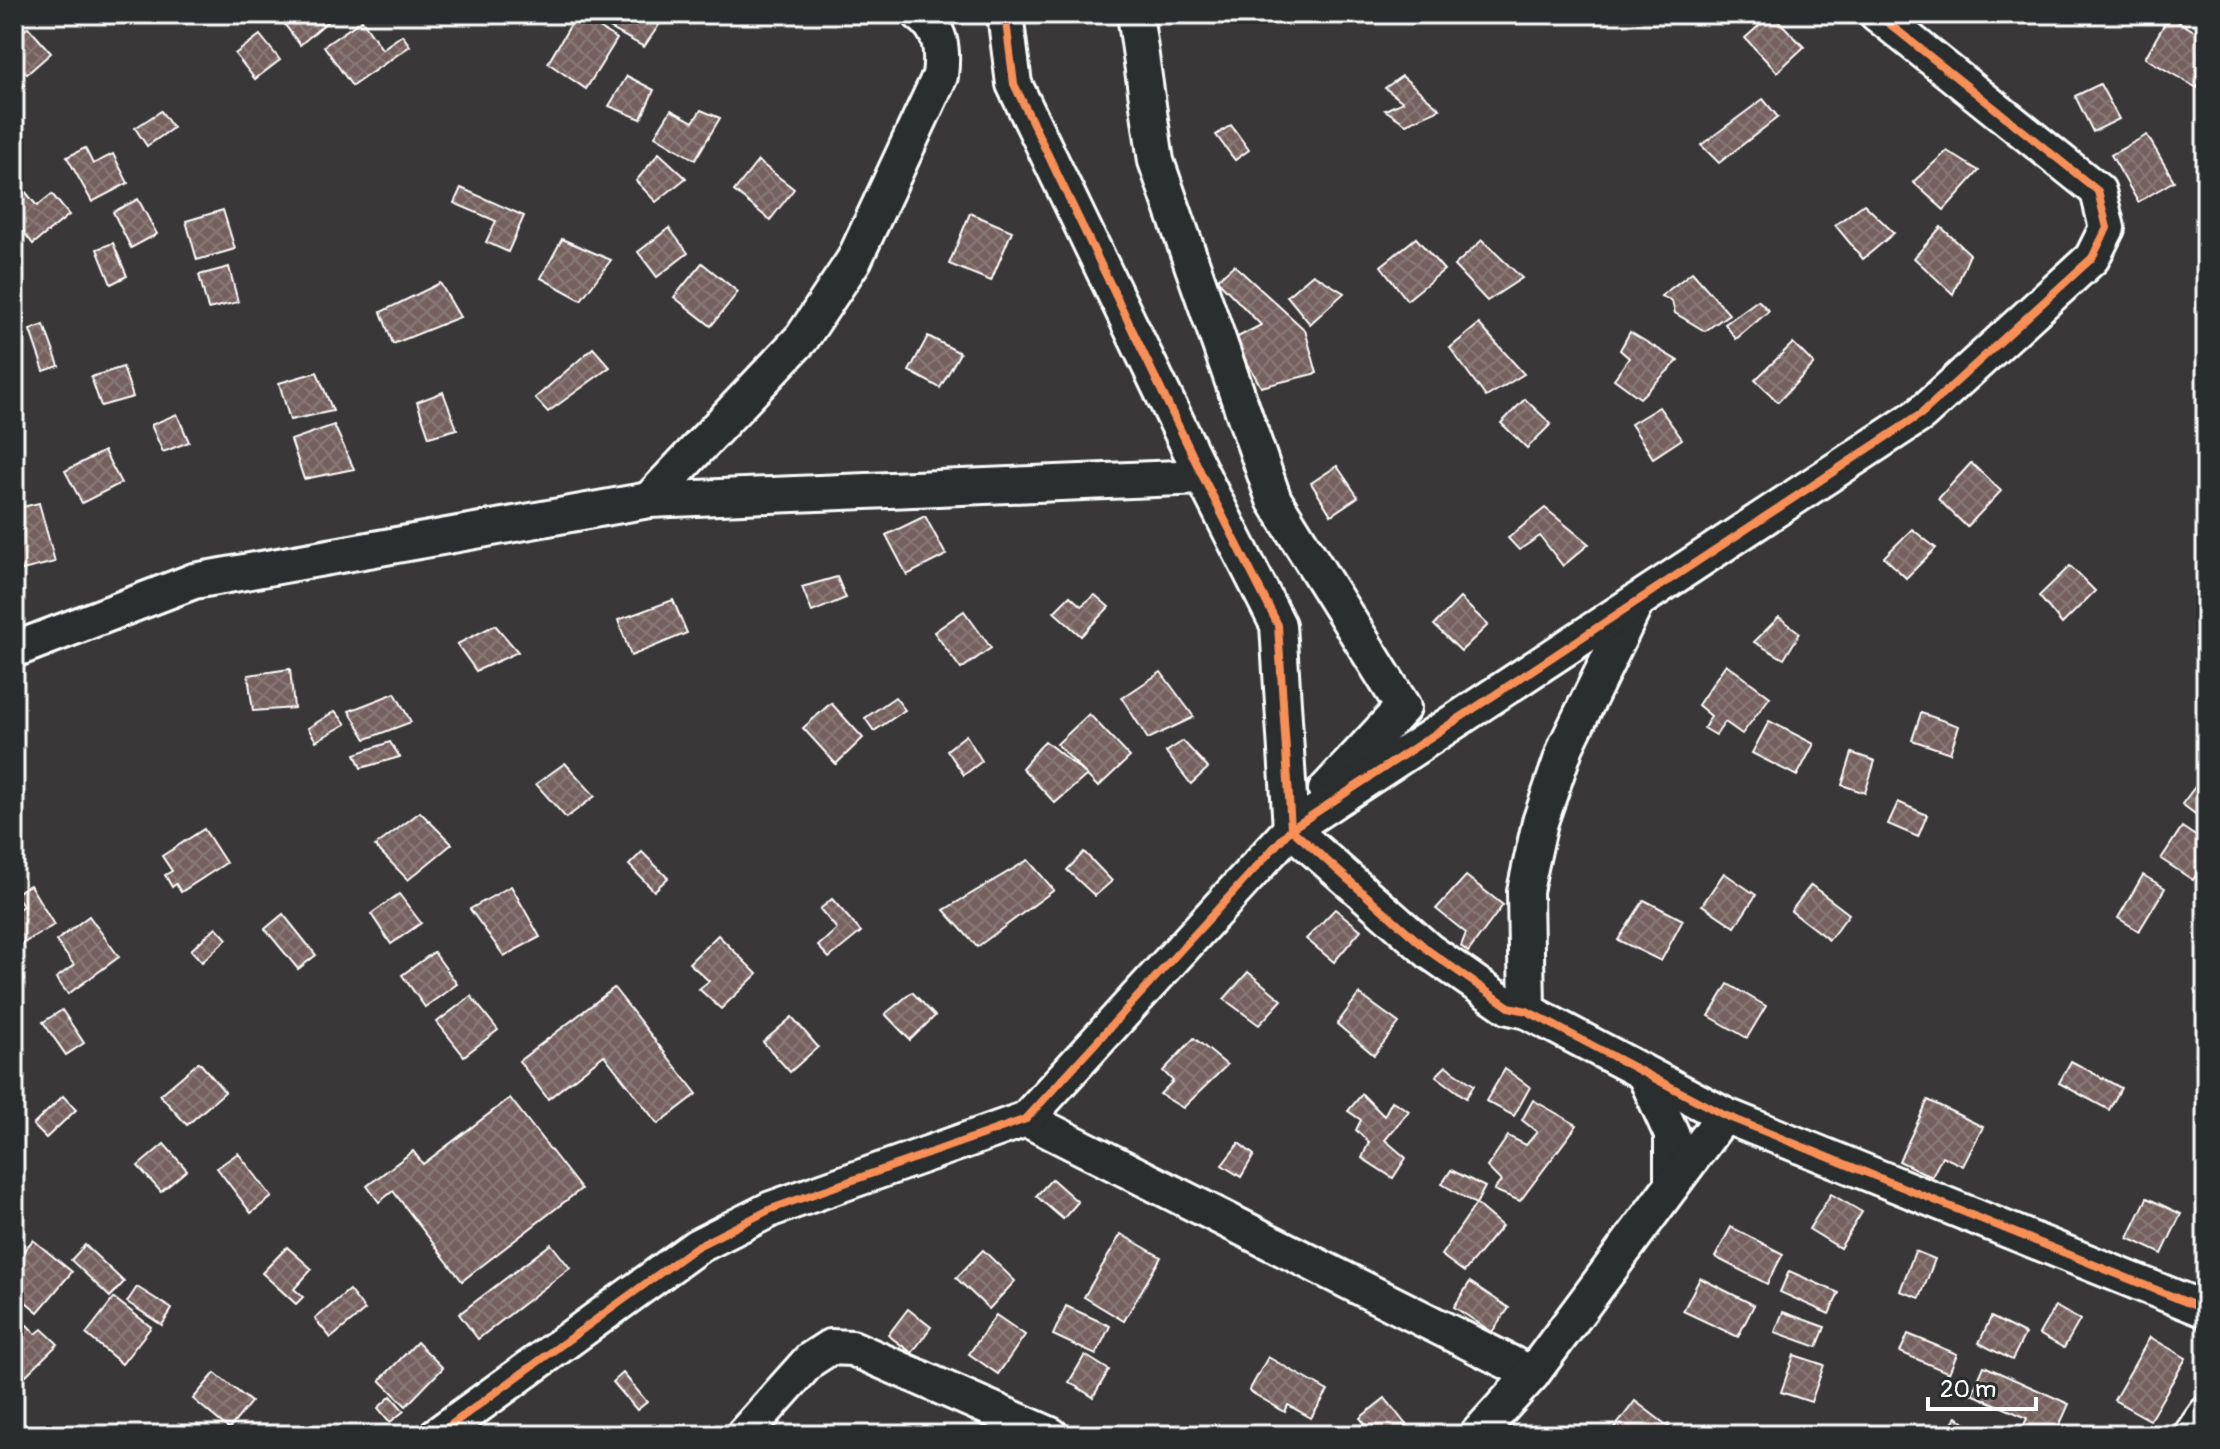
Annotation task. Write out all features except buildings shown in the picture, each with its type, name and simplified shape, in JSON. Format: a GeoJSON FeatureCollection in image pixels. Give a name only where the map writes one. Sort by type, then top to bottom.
{"type":"FeatureCollection","features":[{"type":"Feature","properties":{"kind":"street"},"geometry":{"type":"LineString","coordinates":[[649,500],[802,338],[854,260],[940,76],[943,51],[933,24],[920,14]]}},
{"type":"Feature","properties":{"kind":"street"},"geometry":{"type":"LineString","coordinates":[[1005,14],[1014,84],[1203,477],[1278,625],[1291,829],[1429,951],[1509,1007],[1527,1011],[1724,1115],[2206,1310]]}},
{"type":"Feature","properties":{"kind":"street"},"geometry":{"type":"LineString","coordinates":[[437,1435],[696,1247],[771,1209],[1026,1119],[1403,707],[1274,500],[1156,161],[1135,14]]}},
{"type":"Feature","properties":{"kind":"street"},"geometry":{"type":"LineString","coordinates":[[1291,829],[1921,414],[2092,258],[2107,228],[2098,191],[1877,14]]}},
{"type":"Feature","properties":{"kind":"street"},"geometry":{"type":"LineString","coordinates":[[14,650],[194,581],[649,500],[1203,477]]}},
{"type":"Feature","properties":{"kind":"street"},"geometry":{"type":"LineString","coordinates":[[1527,1011],[1525,891],[1540,822],[1566,746],[1637,601]]}},
{"type":"Feature","properties":{"kind":"street"},"geometry":{"type":"LineString","coordinates":[[1645,1075],[1672,1135],[1672,1185]]}},
{"type":"Feature","properties":{"kind":"street"},"geometry":{"type":"LineString","coordinates":[[1477,1435],[1532,1374],[1724,1115]]}},
{"type":"Feature","properties":{"kind":"street"},"geometry":{"type":"LineString","coordinates":[[1026,1119],[1532,1374]]}},
{"type":"Feature","properties":{"kind":"street"},"geometry":{"type":"LineString","coordinates":[[743,1435],[810,1360],[830,1347],[852,1348],[1051,1435]]}},
{"type":"Feature","properties":{"kind":"street"},"geometry":{"type":"LineString","coordinates":[[2191,1435],[2206,1414]]}},
{"type":"Feature","properties":{"kind":"cycle path"},"geometry":{"type":"LineString","coordinates":[[1005,14],[1014,84],[1203,477],[1278,625],[1291,829],[1429,951],[1509,1007],[1527,1011],[1724,1115],[2206,1310]]}},
{"type":"Feature","properties":{"kind":"cycle path"},"geometry":{"type":"LineString","coordinates":[[437,1435],[696,1247],[771,1209],[1026,1119],[1291,829],[1921,414],[2092,258],[2107,228],[2098,191],[1877,14]]}}]}
